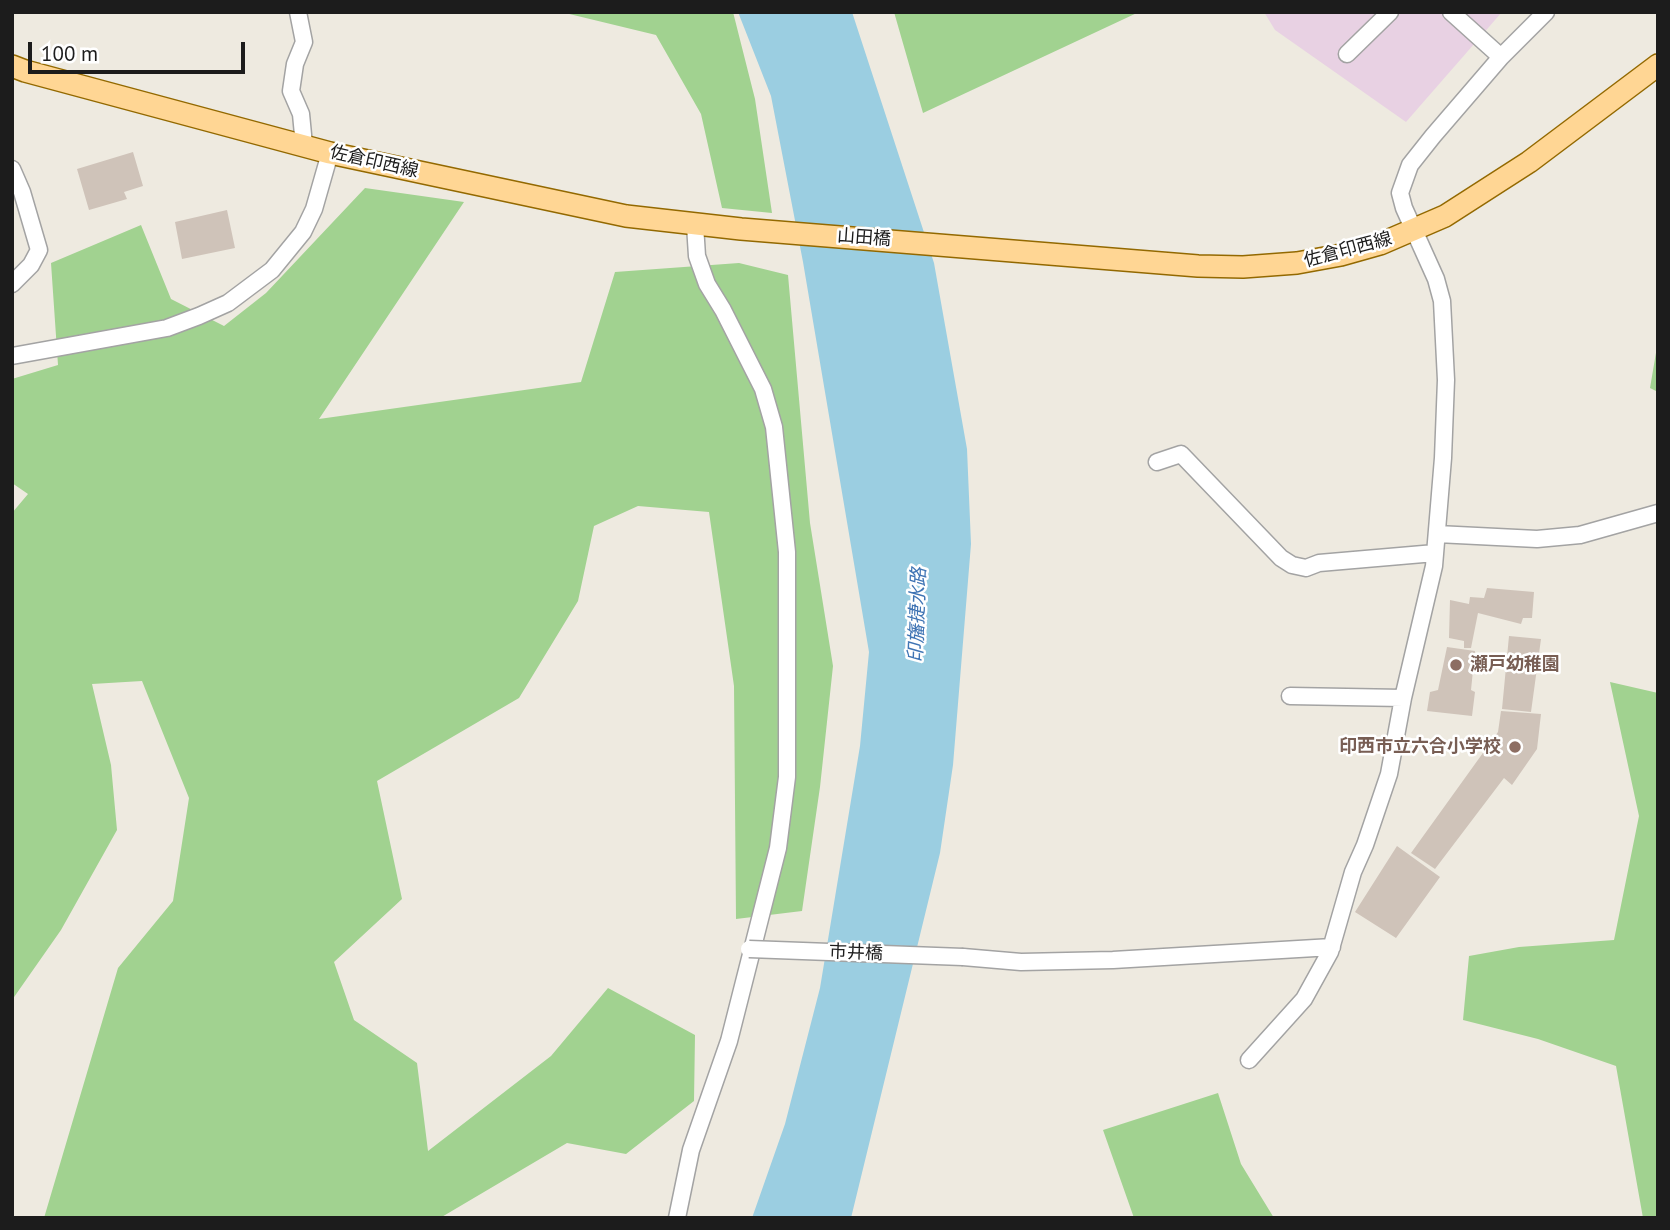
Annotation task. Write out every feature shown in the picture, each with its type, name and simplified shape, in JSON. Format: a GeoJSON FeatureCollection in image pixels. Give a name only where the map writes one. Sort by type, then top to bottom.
{"type":"FeatureCollection","features":[{"type":"Feature","properties":{"kind":"main road","name":"佐倉印西線"},"geometry":{"type":"LineString","coordinates":[[986,247],[1198,266],[1243,267],[1297,263],[1341,255],[1380,244],[1445,216],[1497,184],[1658,65]]}},
{"type":"Feature","properties":{"kind":"main road","name":"佐倉印西線"},"geometry":{"type":"LineString","coordinates":[[12,66],[330,153],[626,216],[741,229]]}},
{"type":"Feature","properties":{"kind":"main road","name":"山田橋"},"geometry":{"type":"LineString","coordinates":[[741,229],[986,247]]}},
{"type":"Feature","properties":{"kind":"street"},"geometry":{"type":"LineString","coordinates":[[299,12],[304,42],[295,64],[291,91],[301,114],[304,145]]}},
{"type":"Feature","properties":{"kind":"street"},"geometry":{"type":"LineString","coordinates":[[1348,54],[1390,12]]}},
{"type":"Feature","properties":{"kind":"street"},"geometry":{"type":"LineString","coordinates":[[1451,12],[1501,57]]}},
{"type":"Feature","properties":{"kind":"street"},"geometry":{"type":"LineString","coordinates":[[1249,1059],[1304,999],[1332,947],[1353,872],[1369,835],[1389,774],[1403,698],[1434,566],[1446,393],[1442,301],[1436,279],[1404,208],[1400,193],[1410,164],[1501,57],[1546,12]]}},
{"type":"Feature","properties":{"kind":"street"},"geometry":{"type":"LineString","coordinates":[[12,356],[167,328],[228,303],[272,270],[303,232],[314,209],[330,153]]}},
{"type":"Feature","properties":{"kind":"street"},"geometry":{"type":"LineString","coordinates":[[12,169],[22,192],[39,250],[31,265],[12,284]]}},
{"type":"Feature","properties":{"kind":"street"},"geometry":{"type":"LineString","coordinates":[[677,1218],[691,1150],[729,1041],[778,848],[787,777],[786,552],[774,427],[763,389],[707,284],[697,256],[695,225]]}},
{"type":"Feature","properties":{"kind":"street"},"geometry":{"type":"LineString","coordinates":[[1157,462],[1181,454],[1281,558],[1292,565],[1306,568],[1319,563],[1435,553]]}},
{"type":"Feature","properties":{"kind":"street"},"geometry":{"type":"LineString","coordinates":[[1437,534],[1537,540],[1580,535],[1658,513]]}},
{"type":"Feature","properties":{"kind":"street"},"geometry":{"type":"LineString","coordinates":[[1290,696],[1403,698]]}},
{"type":"Feature","properties":{"kind":"street","name":"市井橋"},"geometry":{"type":"LineString","coordinates":[[749,949],[963,957],[1021,962],[1113,960],[1332,947]]}},
{"type":"Feature","properties":{"kind":"shaded area"},"geometry":{"type":"Polygon","coordinates":[[[1264,12],[1502,12],[1406,122],[1275,30],[1264,12]]]}},
{"type":"Feature","properties":{"kind":"green space"},"geometry":{"type":"Polygon","coordinates":[[[561,12],[733,12],[755,99],[772,213],[722,208],[701,114],[656,35],[561,12]]]}},
{"type":"Feature","properties":{"kind":"green space"},"geometry":{"type":"Polygon","coordinates":[[[894,12],[1139,12],[923,113],[894,12]]]}},
{"type":"Feature","properties":{"kind":"green space"},"geometry":{"type":"Polygon","coordinates":[[[365,188],[464,202],[319,419],[581,382],[615,272],[739,263],[788,275],[810,523],[833,666],[820,787],[802,911],[736,919],[734,686],[709,512],[638,506],[594,526],[578,601],[519,698],[377,781],[402,899],[334,962],[354,1020],[417,1063],[428,1151],[551,1056],[608,988],[695,1035],[694,1101],[626,1154],[567,1143],[440,1218],[44,1218],[118,968],[173,901],[189,798],[142,681],[92,684],[111,765],[117,830],[61,930],[12,1000],[12,513],[28,494],[12,483],[12,379],[58,365],[51,263],[141,225],[171,299],[224,326],[266,293],[365,188]]]}},
{"type":"Feature","properties":{"kind":"green space"},"geometry":{"type":"Polygon","coordinates":[[[1658,341],[1658,392],[1650,388],[1658,341]]]}},
{"type":"Feature","properties":{"kind":"green space"},"geometry":{"type":"Polygon","coordinates":[[[1610,682],[1658,693],[1658,1218],[1643,1218],[1616,1066],[1538,1039],[1463,1020],[1469,956],[1519,947],[1614,940],[1639,816],[1610,682]]]}},
{"type":"Feature","properties":{"kind":"green space"},"geometry":{"type":"Polygon","coordinates":[[[1218,1093],[1241,1164],[1274,1218],[1134,1218],[1103,1130],[1218,1093]]]}},
{"type":"Feature","properties":{"kind":"water","name":"印旛捷水路"},"geometry":{"type":"Polygon","coordinates":[[[738,12],[852,12],[934,263],[967,449],[971,544],[953,765],[940,853],[851,1218],[752,1218],[785,1124],[820,988],[860,746],[869,652],[803,262],[771,96],[738,12]]]}},
{"type":"Feature","properties":{"kind":"building"},"geometry":{"type":"Polygon","coordinates":[[[133,152],[143,186],[124,192],[127,199],[89,210],[77,169],[133,152]]]}},
{"type":"Feature","properties":{"kind":"building"},"geometry":{"type":"Polygon","coordinates":[[[227,210],[235,248],[182,259],[175,222],[227,210]]]}},
{"type":"Feature","properties":{"kind":"building"},"geometry":{"type":"Polygon","coordinates":[[[1487,588],[1534,592],[1532,618],[1523,618],[1521,624],[1478,613],[1471,648],[1464,648],[1464,641],[1449,638],[1450,600],[1469,604],[1470,597],[1484,598],[1487,588]]]}},
{"type":"Feature","properties":{"kind":"building"},"geometry":{"type":"Polygon","coordinates":[[[1509,636],[1541,639],[1531,712],[1502,709],[1509,636]]]}},
{"type":"Feature","properties":{"kind":"building"},"geometry":{"type":"Polygon","coordinates":[[[1447,647],[1475,651],[1471,690],[1475,692],[1472,716],[1427,711],[1430,692],[1438,690],[1447,647]]]}},
{"type":"Feature","properties":{"kind":"building"},"geometry":{"type":"Polygon","coordinates":[[[1501,711],[1541,714],[1537,749],[1512,785],[1504,778],[1435,869],[1411,853],[1498,732],[1501,711]]]}},
{"type":"Feature","properties":{"kind":"building"},"geometry":{"type":"Polygon","coordinates":[[[1397,846],[1440,877],[1396,938],[1355,912],[1397,846]]]}},
{"type":"Feature","properties":{"kind":"place","name":"瀬戸幼稚園"},"geometry":{"type":"Point","coordinates":[1456,665]}},
{"type":"Feature","properties":{"kind":"place","name":"印西市立六合小学校"},"geometry":{"type":"Point","coordinates":[1515,747]}}]}
